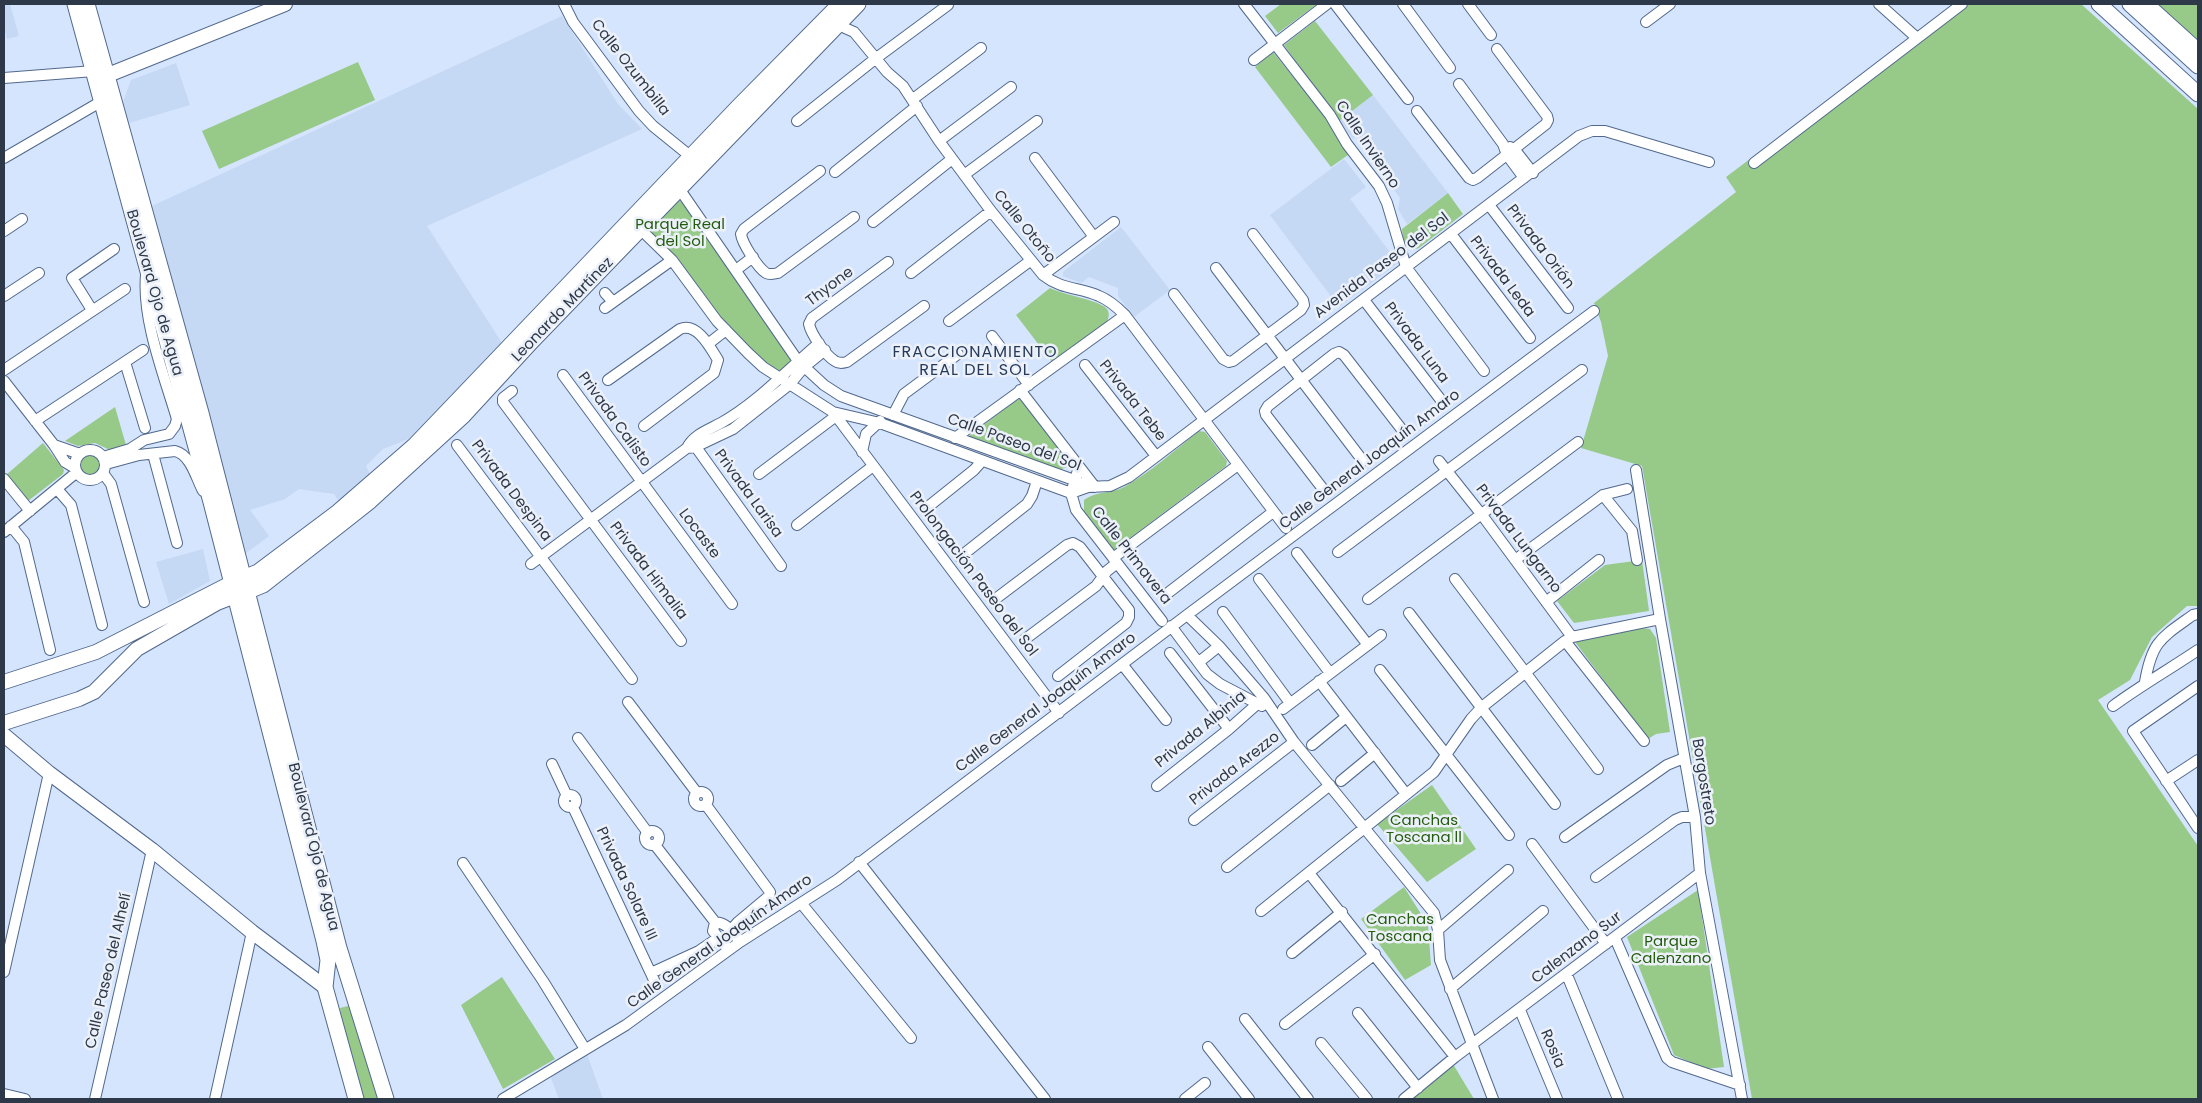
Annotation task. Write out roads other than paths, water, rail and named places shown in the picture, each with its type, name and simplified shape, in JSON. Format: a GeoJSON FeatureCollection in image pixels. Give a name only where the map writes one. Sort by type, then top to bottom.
{"type":"FeatureCollection","features":[{"type":"Feature","properties":{"kind":"main road","name":"Boulevard Ojo de Agua"},"geometry":{"type":"LineString","coordinates":[[75,4],[101,73],[102,100],[212,502],[239,588],[349,982],[386,1099]]}},
{"type":"Feature","properties":{"kind":"main road","name":"Boulevard Ojo de Agua"},"geometry":{"type":"LineString","coordinates":[[86,4],[101,73],[201,413],[239,588],[324,941],[328,960],[327,994],[356,1099]]}},
{"type":"Feature","properties":{"kind":"main road"},"geometry":{"type":"LineString","coordinates":[[2099,4],[2198,81]]}},
{"type":"Feature","properties":{"kind":"main road"},"geometry":{"type":"LineString","coordinates":[[2113,4],[2138,33],[2198,94]]}},
{"type":"Feature","properties":{"kind":"main road"},"geometry":{"type":"LineString","coordinates":[[2130,4],[2198,66]]}},
{"type":"Feature","properties":{"kind":"main road"},"geometry":{"type":"LineString","coordinates":[[2146,4],[2198,51]]}},
{"type":"Feature","properties":{"kind":"main road","name":"Leonardo Martínez"},"geometry":{"type":"LineString","coordinates":[[239,588],[338,512],[434,427],[529,336],[843,10]]}},
{"type":"Feature","properties":{"kind":"main road","name":"Leonardo Martínez"},"geometry":{"type":"LineString","coordinates":[[239,588],[262,585],[381,491],[463,416],[529,336]]}},
{"type":"Feature","properties":{"kind":"main road"},"geometry":{"type":"LineString","coordinates":[[381,491],[387,470],[405,469]]}},
{"type":"Feature","properties":{"kind":"main road"},"geometry":{"type":"LineString","coordinates":[[349,982],[336,982],[327,994],[345,1002],[354,998]]}},
{"type":"Feature","properties":{"kind":"street"},"geometry":{"type":"LineString","coordinates":[[4,78],[101,73],[286,4]]}},
{"type":"Feature","properties":{"kind":"street","name":"Calle Ozumbilla"},"geometry":{"type":"LineString","coordinates":[[564,4],[573,22],[639,112],[696,161]]}},
{"type":"Feature","properties":{"kind":"street","name":"Calle Invierno"},"geometry":{"type":"LineString","coordinates":[[1244,4],[1330,115],[1346,144],[1379,186],[1387,203],[1406,268],[1484,371]]}},
{"type":"Feature","properties":{"kind":"street"},"geometry":{"type":"LineString","coordinates":[[1254,60],[1327,4]]}},
{"type":"Feature","properties":{"kind":"street"},"geometry":{"type":"LineString","coordinates":[[1335,4],[1408,99]]}},
{"type":"Feature","properties":{"kind":"street"},"geometry":{"type":"LineString","coordinates":[[1403,4],[1450,68]]}},
{"type":"Feature","properties":{"kind":"street"},"geometry":{"type":"LineString","coordinates":[[1468,4],[1491,35]]}},
{"type":"Feature","properties":{"kind":"street"},"geometry":{"type":"LineString","coordinates":[[1646,22],[1670,4]]}},
{"type":"Feature","properties":{"kind":"street"},"geometry":{"type":"LineString","coordinates":[[1879,4],[1917,38]]}},
{"type":"Feature","properties":{"kind":"street"},"geometry":{"type":"LineString","coordinates":[[1754,163],[1962,4]]}},
{"type":"Feature","properties":{"kind":"street"},"geometry":{"type":"LineString","coordinates":[[797,121],[875,59],[948,5]]}},
{"type":"Feature","properties":{"kind":"street","name":"Calle Otoño"},"geometry":{"type":"LineString","coordinates":[[843,10],[854,32],[875,59],[903,86],[938,142],[1030,261],[1052,282],[1099,296],[1114,305],[1125,315],[1286,528]]}},
{"type":"Feature","properties":{"kind":"street"},"geometry":{"type":"LineString","coordinates":[[835,172],[981,48]]}},
{"type":"Feature","properties":{"kind":"street"},"geometry":{"type":"LineString","coordinates":[[1417,112],[1469,178],[1473,180],[1511,152],[1546,124],[1548,120],[1547,116],[1498,50]]}},
{"type":"Feature","properties":{"kind":"street"},"geometry":{"type":"LineString","coordinates":[[1459,84],[1502,144],[1511,152],[1528,176]]}},
{"type":"Feature","properties":{"kind":"street"},"geometry":{"type":"LineString","coordinates":[[938,142],[1011,87]]}},
{"type":"Feature","properties":{"kind":"street"},"geometry":{"type":"LineString","coordinates":[[4,158],[102,100]]}},
{"type":"Feature","properties":{"kind":"street"},"geometry":{"type":"LineString","coordinates":[[964,175],[1037,121]]}},
{"type":"Feature","properties":{"kind":"street","name":"Avenida Paseo del Sol"},"geometry":{"type":"LineString","coordinates":[[1092,487],[1110,486],[1129,477],[1579,136],[1592,131],[1605,131],[1709,162]]}},
{"type":"Feature","properties":{"kind":"street"},"geometry":{"type":"LineString","coordinates":[[873,222],[952,158]]}},
{"type":"Feature","properties":{"kind":"street"},"geometry":{"type":"LineString","coordinates":[[1035,158],[1094,237]]}},
{"type":"Feature","properties":{"kind":"street"},"geometry":{"type":"LineString","coordinates":[[820,171],[744,229],[741,234],[742,240],[753,258],[764,272],[778,273],[854,218]]}},
{"type":"Feature","properties":{"kind":"street","name":"Calle Paseo del Sol"},"geometry":{"type":"LineString","coordinates":[[675,183],[801,364],[824,385],[841,396],[1092,487]]}},
{"type":"Feature","properties":{"kind":"street","name":"Privada Orión"},"geometry":{"type":"LineString","coordinates":[[1489,205],[1568,308]]}},
{"type":"Feature","properties":{"kind":"street"},"geometry":{"type":"LineString","coordinates":[[911,272],[991,211]]}},
{"type":"Feature","properties":{"kind":"street"},"geometry":{"type":"LineString","coordinates":[[4,231],[22,219]]}},
{"type":"Feature","properties":{"kind":"street"},"geometry":{"type":"LineString","coordinates":[[1043,275],[1114,222]]}},
{"type":"Feature","properties":{"kind":"street","name":"Calle Paseo del Sol"},"geometry":{"type":"LineString","coordinates":[[635,224],[672,260],[726,330],[753,358],[780,379],[834,414],[880,423],[1071,493],[1092,487]]}},
{"type":"Feature","properties":{"kind":"street"},"geometry":{"type":"LineString","coordinates":[[1174,294],[1224,360],[1229,362],[1300,310],[1304,305],[1302,300],[1253,234]]}},
{"type":"Feature","properties":{"kind":"street","name":"Privada Leda"},"geometry":{"type":"LineString","coordinates":[[1451,234],[1530,338]]}},
{"type":"Feature","properties":{"kind":"street"},"geometry":{"type":"LineString","coordinates":[[92,310],[72,278],[114,249]]}},
{"type":"Feature","properties":{"kind":"street"},"geometry":{"type":"LineString","coordinates":[[736,270],[753,258]]}},
{"type":"Feature","properties":{"kind":"street"},"geometry":{"type":"LineString","coordinates":[[605,308],[672,260]]}},
{"type":"Feature","properties":{"kind":"street"},"geometry":{"type":"LineString","coordinates":[[949,321],[1030,261]]}},
{"type":"Feature","properties":{"kind":"street"},"geometry":{"type":"LineString","coordinates":[[4,382],[54,445],[65,462],[85,479],[90,480],[100,477],[104,465],[144,440],[169,434],[176,426],[177,419],[147,312],[144,292],[147,262]]}},
{"type":"Feature","properties":{"kind":"street","name":"Thyone"},"geometry":{"type":"LineString","coordinates":[[822,347],[810,331],[809,324],[812,318],[888,262]]}},
{"type":"Feature","properties":{"kind":"street"},"geometry":{"type":"LineString","coordinates":[[1216,268],[1363,461]]}},
{"type":"Feature","properties":{"kind":"street"},"geometry":{"type":"LineString","coordinates":[[4,296],[38,273]]}},
{"type":"Feature","properties":{"kind":"street"},"geometry":{"type":"LineString","coordinates":[[4,370],[125,289]]}},
{"type":"Feature","properties":{"kind":"street"},"geometry":{"type":"LineString","coordinates":[[605,293],[614,302]]}},
{"type":"Feature","properties":{"kind":"street","name":"Privada Luna"},"geometry":{"type":"LineString","coordinates":[[1364,300],[1444,404]]}},
{"type":"Feature","properties":{"kind":"street"},"geometry":{"type":"LineString","coordinates":[[531,564],[726,421],[822,347],[834,361],[841,364],[847,362],[924,306]]}},
{"type":"Feature","properties":{"kind":"street","name":"Calle General Joaquín Amaro"},"geometry":{"type":"LineString","coordinates":[[503,1099],[626,1025],[740,942],[837,880],[1059,713],[1122,664],[1167,624],[1187,615],[1594,311]]}},
{"type":"Feature","properties":{"kind":"street"},"geometry":{"type":"LineString","coordinates":[[955,438],[1125,315]]}},
{"type":"Feature","properties":{"kind":"street"},"geometry":{"type":"LineString","coordinates":[[608,380],[680,328],[686,326],[694,329],[708,344],[718,360],[714,373],[644,426]]}},
{"type":"Feature","properties":{"kind":"street"},"geometry":{"type":"LineString","coordinates":[[708,344],[726,330]]}},
{"type":"Feature","properties":{"kind":"street"},"geometry":{"type":"LineString","coordinates":[[992,336],[1092,487]]}},
{"type":"Feature","properties":{"kind":"street"},"geometry":{"type":"LineString","coordinates":[[35,421],[143,350]]}},
{"type":"Feature","properties":{"kind":"street"},"geometry":{"type":"LineString","coordinates":[[1323,489],[1266,416],[1265,411],[1268,406],[1339,352],[1344,355],[1402,431]]}},
{"type":"Feature","properties":{"kind":"street"},"geometry":{"type":"LineString","coordinates":[[862,452],[866,434],[880,423],[904,394],[958,354]]}},
{"type":"Feature","properties":{"kind":"street"},"geometry":{"type":"LineString","coordinates":[[125,362],[145,428]]}},
{"type":"Feature","properties":{"kind":"street"},"geometry":{"type":"LineString","coordinates":[[691,445],[733,429],[790,384],[801,364]]}},
{"type":"Feature","properties":{"kind":"street","name":"Privada Tebe"},"geometry":{"type":"LineString","coordinates":[[1085,365],[1156,456]]}},
{"type":"Feature","properties":{"kind":"street"},"geometry":{"type":"LineString","coordinates":[[1338,552],[1582,370]]}},
{"type":"Feature","properties":{"kind":"street","name":"Privada Calisto"},"geometry":{"type":"LineString","coordinates":[[563,375],[641,482]]}},
{"type":"Feature","properties":{"kind":"street","name":"Privada Himalia"},"geometry":{"type":"LineString","coordinates":[[512,391],[503,398],[503,402],[681,640]]}},
{"type":"Feature","properties":{"kind":"street"},"geometry":{"type":"LineString","coordinates":[[759,474],[834,414]]}},
{"type":"Feature","properties":{"kind":"street","name":"Prolongación Paseo del Sol"},"geometry":{"type":"LineString","coordinates":[[834,414],[1059,713]]}},
{"type":"Feature","properties":{"kind":"street"},"geometry":{"type":"LineString","coordinates":[[1368,599],[1578,442]]}},
{"type":"Feature","properties":{"kind":"street","name":"Privada Despina"},"geometry":{"type":"LineString","coordinates":[[457,444],[632,679]]}},
{"type":"Feature","properties":{"kind":"street"},"geometry":{"type":"LineString","coordinates":[[54,445],[80,454]]}},
{"type":"Feature","properties":{"kind":"street","name":"Privada Larisa"},"geometry":{"type":"LineString","coordinates":[[691,445],[781,566]]}},
{"type":"Feature","properties":{"kind":"street"},"geometry":{"type":"LineString","coordinates":[[76,470],[75,462],[80,454],[90,450],[100,453],[111,484],[144,602]]}},
{"type":"Feature","properties":{"kind":"street"},"geometry":{"type":"LineString","coordinates":[[104,465],[139,455],[175,451],[184,456],[202,491],[212,502]]}},
{"type":"Feature","properties":{"kind":"street"},"geometry":{"type":"LineString","coordinates":[[153,454],[177,544]]}},
{"type":"Feature","properties":{"kind":"street","name":"Privada Lungarno"},"geometry":{"type":"LineString","coordinates":[[1439,460],[1546,602],[1569,639],[1644,741]]}},
{"type":"Feature","properties":{"kind":"street"},"geometry":{"type":"LineString","coordinates":[[929,506],[974,470],[982,461]]}},
{"type":"Feature","properties":{"kind":"street"},"geometry":{"type":"LineString","coordinates":[[1024,640],[1096,586],[1118,564],[1238,465]]}},
{"type":"Feature","properties":{"kind":"street"},"geometry":{"type":"LineString","coordinates":[[797,525],[874,466]]}},
{"type":"Feature","properties":{"kind":"street"},"geometry":{"type":"LineString","coordinates":[[1071,493],[1079,467]]}},
{"type":"Feature","properties":{"kind":"street"},"geometry":{"type":"LineString","coordinates":[[50,650],[24,542],[8,529],[57,489],[76,470]]}},
{"type":"Feature","properties":{"kind":"street","name":"Borgostreto"},"geometry":{"type":"LineString","coordinates":[[1636,470],[1695,817],[1700,873],[1742,1099]]}},
{"type":"Feature","properties":{"kind":"street"},"geometry":{"type":"LineString","coordinates":[[4,479],[30,511]]}},
{"type":"Feature","properties":{"kind":"street"},"geometry":{"type":"LineString","coordinates":[[960,557],[1027,504],[1037,481]]}},
{"type":"Feature","properties":{"kind":"street","name":"Locaste"},"geometry":{"type":"LineString","coordinates":[[641,482],[732,604]]}},
{"type":"Feature","properties":{"kind":"street"},"geometry":{"type":"LineString","coordinates":[[57,489],[71,504],[102,626]]}},
{"type":"Feature","properties":{"kind":"street"},"geometry":{"type":"LineString","coordinates":[[1515,560],[1603,495],[1627,489]]}},
{"type":"Feature","properties":{"kind":"street","name":"Calle Primavera"},"geometry":{"type":"LineString","coordinates":[[1071,493],[1076,510],[1207,674],[1220,684],[1260,701]]}},
{"type":"Feature","properties":{"kind":"street"},"geometry":{"type":"LineString","coordinates":[[1603,495],[1632,532],[1637,560]]}},
{"type":"Feature","properties":{"kind":"street"},"geometry":{"type":"LineString","coordinates":[[1164,596],[1273,512]]}},
{"type":"Feature","properties":{"kind":"street"},"geometry":{"type":"LineString","coordinates":[[998,597],[1073,542],[1080,546],[1129,610],[1130,617],[1126,623],[1058,676]]}},
{"type":"Feature","properties":{"kind":"street"},"geometry":{"type":"LineString","coordinates":[[1297,553],[1368,645]]}},
{"type":"Feature","properties":{"kind":"street"},"geometry":{"type":"LineString","coordinates":[[1546,602],[1600,560]]}},
{"type":"Feature","properties":{"kind":"street"},"geometry":{"type":"LineString","coordinates":[[1259,579],[1330,673]]}},
{"type":"Feature","properties":{"kind":"street"},"geometry":{"type":"LineString","coordinates":[[1454,579],[1598,769]]}},
{"type":"Feature","properties":{"kind":"street"},"geometry":{"type":"LineString","coordinates":[[4,682],[96,652],[239,588]]}},
{"type":"Feature","properties":{"kind":"street"},"geometry":{"type":"LineString","coordinates":[[4,722],[79,699],[94,692],[137,649],[217,603],[239,588]]}},
{"type":"Feature","properties":{"kind":"street"},"geometry":{"type":"LineString","coordinates":[[1222,612],[1286,706],[1381,635]]}},
{"type":"Feature","properties":{"kind":"street"},"geometry":{"type":"LineString","coordinates":[[1409,613],[1555,804]]}},
{"type":"Feature","properties":{"kind":"street"},"geometry":{"type":"LineString","coordinates":[[2145,682],[2149,659],[2161,638],[2193,615],[2198,614]]}},
{"type":"Feature","properties":{"kind":"street"},"geometry":{"type":"LineString","coordinates":[[1187,615],[1219,646],[1260,701],[1271,710],[1294,742],[1434,913],[1438,930],[1439,954],[1450,989],[1494,1099]]}},
{"type":"Feature","properties":{"kind":"street"},"geometry":{"type":"LineString","coordinates":[[1261,912],[1434,772],[1471,719],[1482,707],[1569,639],[1660,619]]}},
{"type":"Feature","properties":{"kind":"street"},"geometry":{"type":"LineString","coordinates":[[1199,662],[1219,646]]}},
{"type":"Feature","properties":{"kind":"street"},"geometry":{"type":"LineString","coordinates":[[2113,706],[2145,682],[2165,672],[2198,650]]}},
{"type":"Feature","properties":{"kind":"street"},"geometry":{"type":"LineString","coordinates":[[1170,653],[1229,729]]}},
{"type":"Feature","properties":{"kind":"street"},"geometry":{"type":"LineString","coordinates":[[1122,664],[1166,720]]}},
{"type":"Feature","properties":{"kind":"street"},"geometry":{"type":"LineString","coordinates":[[1380,670],[1510,835]]}},
{"type":"Feature","properties":{"kind":"street"},"geometry":{"type":"LineString","coordinates":[[1319,681],[1406,794]]}},
{"type":"Feature","properties":{"kind":"street"},"geometry":{"type":"LineString","coordinates":[[2198,686],[2132,731],[2198,828]]}},
{"type":"Feature","properties":{"kind":"street","name":"Privada Albinia"},"geometry":{"type":"LineString","coordinates":[[1156,786],[1229,729],[1260,701]]}},
{"type":"Feature","properties":{"kind":"street"},"geometry":{"type":"LineString","coordinates":[[628,702],[697,793],[694,798],[695,804],[700,807],[706,806],[770,892],[769,896],[731,930]]}},
{"type":"Feature","properties":{"kind":"street"},"geometry":{"type":"LineString","coordinates":[[1312,745],[1346,717]]}},
{"type":"Feature","properties":{"kind":"street"},"geometry":{"type":"LineString","coordinates":[[4,735],[49,773],[152,850],[327,994]]}},
{"type":"Feature","properties":{"kind":"street"},"geometry":{"type":"LineString","coordinates":[[578,738],[648,832],[646,841],[650,844],[655,844],[715,922]]}},
{"type":"Feature","properties":{"kind":"street","name":"Privada Arezzo"},"geometry":{"type":"LineString","coordinates":[[1194,820],[1294,742]]}},
{"type":"Feature","properties":{"kind":"street"},"geometry":{"type":"LineString","coordinates":[[1341,781],[1375,753]]}},
{"type":"Feature","properties":{"kind":"street"},"geometry":{"type":"LineString","coordinates":[[1565,837],[1667,765],[1684,758]]}},
{"type":"Feature","properties":{"kind":"street"},"geometry":{"type":"LineString","coordinates":[[2166,781],[2198,760]]}},
{"type":"Feature","properties":{"kind":"street","name":"Privada Solare III"},"geometry":{"type":"LineString","coordinates":[[552,764],[567,796],[564,799],[564,804],[568,807],[573,807],[653,976],[699,951],[718,938]]}},
{"type":"Feature","properties":{"kind":"street"},"geometry":{"type":"LineString","coordinates":[[4,972],[49,773]]}},
{"type":"Feature","properties":{"kind":"street"},"geometry":{"type":"LineString","coordinates":[[1227,868],[1330,785]]}},
{"type":"Feature","properties":{"kind":"street"},"geometry":{"type":"LineString","coordinates":[[1596,877],[1675,820],[1682,817],[1695,817]]}},
{"type":"Feature","properties":{"kind":"street"},"geometry":{"type":"LineString","coordinates":[[1532,844],[1606,944]]}},
{"type":"Feature","properties":{"kind":"street","name":"Calle Paseo del Alhelí"},"geometry":{"type":"LineString","coordinates":[[95,1099],[152,850]]}},
{"type":"Feature","properties":{"kind":"street"},"geometry":{"type":"LineString","coordinates":[[860,862],[1045,1099]]}},
{"type":"Feature","properties":{"kind":"street"},"geometry":{"type":"LineString","coordinates":[[463,863],[585,1049]]}},
{"type":"Feature","properties":{"kind":"street"},"geometry":{"type":"LineString","coordinates":[[1438,930],[1508,870]]}},
{"type":"Feature","properties":{"kind":"street"},"geometry":{"type":"LineString","coordinates":[[1309,873],[1342,912],[1455,1057]]}},
{"type":"Feature","properties":{"kind":"street","name":"Calenzano Sur"},"geometry":{"type":"LineString","coordinates":[[1404,1099],[1455,1057],[1473,1046],[1700,873]]}},
{"type":"Feature","properties":{"kind":"street"},"geometry":{"type":"LineString","coordinates":[[801,902],[911,1038]]}},
{"type":"Feature","properties":{"kind":"street"},"geometry":{"type":"LineString","coordinates":[[1450,989],[1543,911]]}},
{"type":"Feature","properties":{"kind":"street"},"geometry":{"type":"LineString","coordinates":[[1292,953],[1342,912]]}},
{"type":"Feature","properties":{"kind":"street"},"geometry":{"type":"LineString","coordinates":[[715,922],[722,922],[740,942]]}},
{"type":"Feature","properties":{"kind":"street"},"geometry":{"type":"LineString","coordinates":[[715,922],[713,931],[729,950]]}},
{"type":"Feature","properties":{"kind":"street"},"geometry":{"type":"LineString","coordinates":[[215,1099],[252,932]]}},
{"type":"Feature","properties":{"kind":"street"},"geometry":{"type":"LineString","coordinates":[[1615,938],[1667,1058],[1672,1062],[1740,1085]]}},
{"type":"Feature","properties":{"kind":"street"},"geometry":{"type":"LineString","coordinates":[[1285,1024],[1375,954]]}},
{"type":"Feature","properties":{"kind":"street"},"geometry":{"type":"LineString","coordinates":[[1567,975],[1618,1099]]}},
{"type":"Feature","properties":{"kind":"street","name":"Rosia"},"geometry":{"type":"LineString","coordinates":[[1520,1010],[1557,1099]]}},
{"type":"Feature","properties":{"kind":"street"},"geometry":{"type":"LineString","coordinates":[[1358,1012],[1418,1088]]}},
{"type":"Feature","properties":{"kind":"street"},"geometry":{"type":"LineString","coordinates":[[1245,1019],[1308,1099]]}},
{"type":"Feature","properties":{"kind":"street"},"geometry":{"type":"LineString","coordinates":[[1321,1043],[1367,1099]]}},
{"type":"Feature","properties":{"kind":"street"},"geometry":{"type":"LineString","coordinates":[[1208,1048],[1249,1099]]}},
{"type":"Feature","properties":{"kind":"street"},"geometry":{"type":"LineString","coordinates":[[1185,1099],[1204,1083]]}},
{"type":"Feature","properties":{"kind":"street"},"geometry":{"type":"LineString","coordinates":[[4,1094],[25,1099]]}},
{"type":"Feature","properties":{"kind":"district","name":"FRACCIONAMIENTO REAL DEL SOL"},"geometry":{"type":"Point","coordinates":[975,362]}},
{"type":"Feature","properties":{"kind":"park label","name":"Parque Real del Sol"},"geometry":{"type":"Point","coordinates":[680,234]}},
{"type":"Feature","properties":{"kind":"park label","name":"Canchas Toscana ll"},"geometry":{"type":"Point","coordinates":[1424,830]}},
{"type":"Feature","properties":{"kind":"park label","name":"Canchas Toscana"},"geometry":{"type":"Point","coordinates":[1400,928]}},
{"type":"Feature","properties":{"kind":"park label","name":"Parque Calenzano"},"geometry":{"type":"Point","coordinates":[1671,950]}}]}
